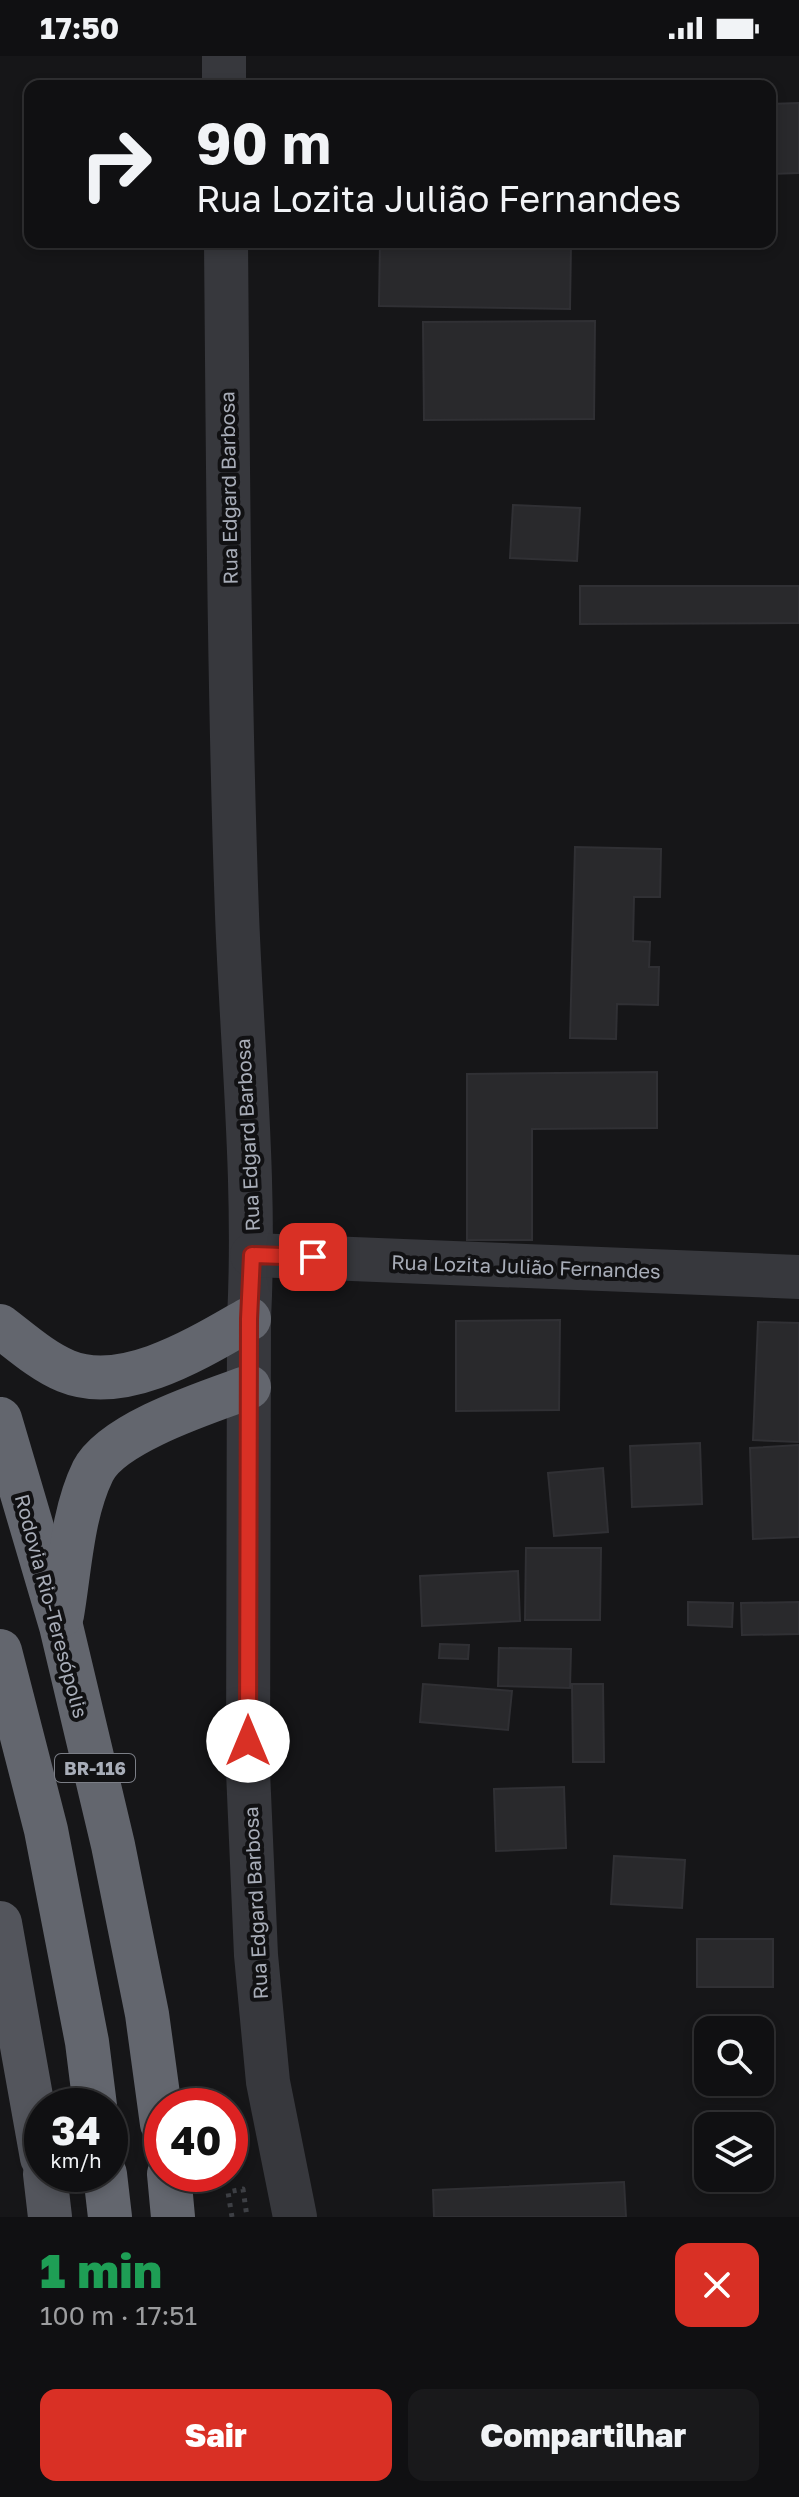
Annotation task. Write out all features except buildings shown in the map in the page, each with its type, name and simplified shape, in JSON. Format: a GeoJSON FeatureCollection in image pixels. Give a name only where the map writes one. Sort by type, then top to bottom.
{"type":"FeatureCollection","features":[{"type":"Feature","properties":{"kind":"highway"},"geometry":{"type":"LineString","coordinates":[[0,1326],[42,1358],[67,1371],[92,1377],[132,1374],[163,1363],[207,1344],[249,1319]]}},
{"type":"Feature","properties":{"kind":"highway"},"geometry":{"type":"LineString","coordinates":[[61,1626],[79,1513],[94,1468],[122,1441],[249,1387]]}},
{"type":"Feature","properties":{"kind":"highway","name":"Rodovia Rio-Teresópolis"},"geometry":{"type":"LineString","coordinates":[[0,1419],[61,1626],[113,1845],[147,2014],[157,2088]]}},
{"type":"Feature","properties":{"kind":"highway","name":"BR-116"},"geometry":{"type":"LineString","coordinates":[[0,1651],[46,1830],[87,2042],[93,2088]]}},
{"type":"Feature","properties":{"kind":"highway"},"geometry":{"type":"LineString","coordinates":[[107,2192],[110,2217]]}},
{"type":"Feature","properties":{"kind":"highway"},"geometry":{"type":"LineString","coordinates":[[171,2192],[173,2217]]}},
{"type":"Feature","properties":{"kind":"main road"},"geometry":{"type":"LineString","coordinates":[[0,1923],[29,2088]]}},
{"type":"Feature","properties":{"kind":"main road"},"geometry":{"type":"LineString","coordinates":[[47,2192],[50,2217]]}},
{"type":"Feature","properties":{"kind":"street"},"geometry":{"type":"LineString","coordinates":[[224,56],[224,80]]}},
{"type":"Feature","properties":{"kind":"street","name":"Rua Edgard Barbosa"},"geometry":{"type":"LineString","coordinates":[[226,248],[228,540],[237,912],[252,1255],[249,1319],[248,1771],[256,1955],[268,2082],[295,2217]]}},
{"type":"Feature","properties":{"kind":"street","name":"Rua Lozita Julião Fernandes"},"geometry":{"type":"LineString","coordinates":[[252,1255],[799,1277]]}},
{"type":"Feature","properties":{"kind":"path"},"geometry":{"type":"LineString","coordinates":[[232,2217],[228,2192],[243,2189],[247,2217]]}},
{"type":"Feature","properties":{"kind":"route"},"geometry":{"type":"LineString","coordinates":[[248,1741],[249,1319],[252,1255],[313,1257]]}}]}
